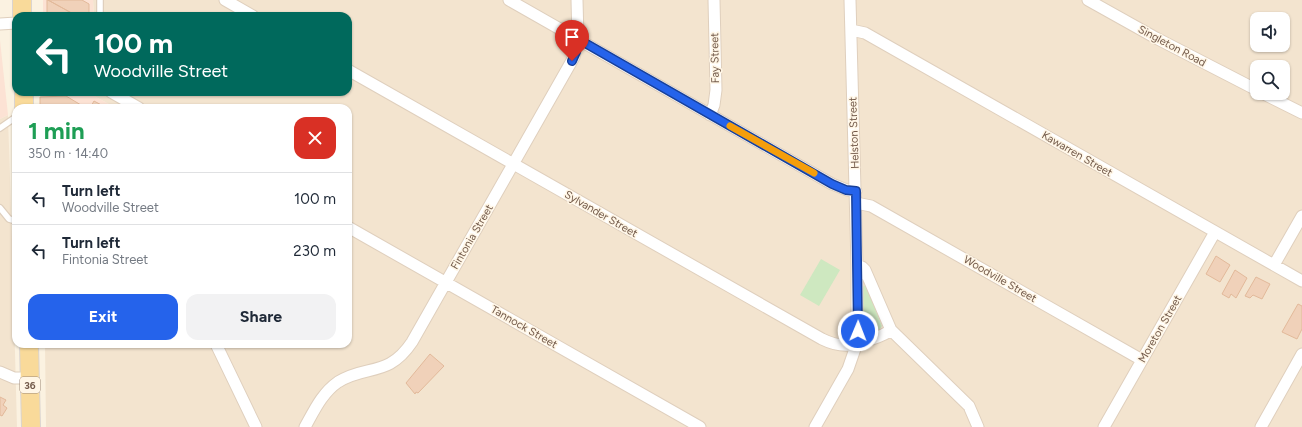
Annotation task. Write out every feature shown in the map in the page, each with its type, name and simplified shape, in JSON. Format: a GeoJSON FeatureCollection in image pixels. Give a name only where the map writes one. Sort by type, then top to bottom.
{"type":"FeatureCollection","features":[{"type":"Feature","properties":{"kind":"main road"},"geometry":{"type":"LineString","coordinates":[[22,0],[22,12]]}},
{"type":"Feature","properties":{"kind":"main road","name":"36"},"geometry":{"type":"LineString","coordinates":[[29,348],[31,427]]}},
{"type":"Feature","properties":{"kind":"street"},"geometry":{"type":"LineString","coordinates":[[225,0],[246,12]]}},
{"type":"Feature","properties":{"kind":"street"},"geometry":{"type":"LineString","coordinates":[[509,0],[840,188],[856,191]]}},
{"type":"Feature","properties":{"kind":"street","name":"Fintonia Street"},"geometry":{"type":"LineString","coordinates":[[305,427],[324,394],[337,383],[350,376],[379,369],[400,356],[412,342],[574,57],[578,39],[577,0]]}},
{"type":"Feature","properties":{"kind":"street","name":"Fay Street"},"geometry":{"type":"LineString","coordinates":[[710,115],[714,105],[716,90],[714,0]]}},
{"type":"Feature","properties":{"kind":"street","name":"Helston Street"},"geometry":{"type":"LineString","coordinates":[[814,427],[842,380],[852,360],[857,343],[856,191],[850,0]]}},
{"type":"Feature","properties":{"kind":"street","name":"Singleton Road"},"geometry":{"type":"LineString","coordinates":[[1088,0],[1156,38],[1250,86]]}},
{"type":"Feature","properties":{"kind":"street"},"geometry":{"type":"LineString","coordinates":[[0,24],[12,23]]}},
{"type":"Feature","properties":{"kind":"street","name":"Kawarren Street"},"geometry":{"type":"LineString","coordinates":[[851,30],[865,33],[1302,281]]}},
{"type":"Feature","properties":{"kind":"street","name":"Sylvander Street"},"geometry":{"type":"LineString","coordinates":[[352,72],[822,339],[842,345],[857,343],[891,330]]}},
{"type":"Feature","properties":{"kind":"street"},"geometry":{"type":"LineString","coordinates":[[118,96],[132,104]]}},
{"type":"Feature","properties":{"kind":"street"},"geometry":{"type":"LineString","coordinates":[[1276,100],[1302,113]]}},
{"type":"Feature","properties":{"kind":"street","name":"Woodville Street"},"geometry":{"type":"LineString","coordinates":[[856,203],[871,206],[1142,360]]}},
{"type":"Feature","properties":{"kind":"street"},"geometry":{"type":"LineString","coordinates":[[1274,265],[1302,216]]}},
{"type":"Feature","properties":{"kind":"street","name":"Tannock Street"},"geometry":{"type":"LineString","coordinates":[[352,229],[700,427]]}},
{"type":"Feature","properties":{"kind":"street","name":"Moreton Street"},"geometry":{"type":"LineString","coordinates":[[1104,427],[1215,232]]}},
{"type":"Feature","properties":{"kind":"street"},"geometry":{"type":"LineString","coordinates":[[857,266],[862,267],[865,270],[891,330],[969,406],[978,427]]}},
{"type":"Feature","properties":{"kind":"street"},"geometry":{"type":"LineString","coordinates":[[218,348],[256,427]]}},
{"type":"Feature","properties":{"kind":"street"},"geometry":{"type":"LineString","coordinates":[[1261,427],[1302,354]]}},
{"type":"Feature","properties":{"kind":"street"},"geometry":{"type":"LineString","coordinates":[[0,372],[14,378],[30,378]]}},
{"type":"Feature","properties":{"kind":"lane"},"geometry":{"type":"LineString","coordinates":[[100,0],[100,12]]}},
{"type":"Feature","properties":{"kind":"lane"},"geometry":{"type":"LineString","coordinates":[[0,128],[12,120]]}},
{"type":"Feature","properties":{"kind":"lane"},"geometry":{"type":"LineString","coordinates":[[0,208],[8,218],[12,220]]}},
{"type":"Feature","properties":{"kind":"shaded area"},"geometry":{"type":"Polygon","coordinates":[[[43,0],[93,0],[94,12],[43,12],[43,0]]]}},
{"type":"Feature","properties":{"kind":"shaded area"},"geometry":{"type":"Polygon","coordinates":[[[93,0],[1302,0],[1302,427],[46,427],[45,348],[352,348],[352,104],[109,104],[96,96],[352,96],[352,12],[94,12],[93,0]]]}},
{"type":"Feature","properties":{"kind":"shaded area"},"geometry":{"type":"Polygon","coordinates":[[[0,40],[8,115],[0,119],[0,40]]]}},
{"type":"Feature","properties":{"kind":"shaded area"},"geometry":{"type":"Polygon","coordinates":[[[41,96],[96,96],[109,104],[40,104],[41,96]]]}},
{"type":"Feature","properties":{"kind":"shaded area"},"geometry":{"type":"Polygon","coordinates":[[[8,115],[12,241],[12,348],[15,348],[17,427],[0,427],[0,119],[8,115]]]}},
{"type":"Feature","properties":{"kind":"green space"},"geometry":{"type":"Polygon","coordinates":[[[821,259],[840,270],[819,306],[800,295],[821,259]]]}},
{"type":"Feature","properties":{"kind":"green space"},"geometry":{"type":"Polygon","coordinates":[[[865,285],[882,326],[878,330],[870,333],[863,328],[863,287],[865,285]]]}},
{"type":"Feature","properties":{"kind":"building"},"geometry":{"type":"Polygon","coordinates":[[[48,0],[70,12],[47,12],[48,0]]]}},
{"type":"Feature","properties":{"kind":"building"},"geometry":{"type":"Polygon","coordinates":[[[48,0],[82,0],[89,4],[89,12],[70,12],[48,0]]]}},
{"type":"Feature","properties":{"kind":"building"},"geometry":{"type":"Polygon","coordinates":[[[66,96],[79,104],[40,104],[40,97],[66,96]]]}},
{"type":"Feature","properties":{"kind":"building"},"geometry":{"type":"Polygon","coordinates":[[[94,101],[100,104],[92,104],[94,101]]]}},
{"type":"Feature","properties":{"kind":"building"},"geometry":{"type":"Polygon","coordinates":[[[1216,256],[1230,265],[1220,282],[1206,274],[1216,256]]]}},
{"type":"Feature","properties":{"kind":"building"},"geometry":{"type":"Polygon","coordinates":[[[1235,270],[1247,278],[1236,298],[1231,294],[1229,298],[1222,294],[1235,270]]]}},
{"type":"Feature","properties":{"kind":"building"},"geometry":{"type":"Polygon","coordinates":[[[1256,277],[1270,284],[1262,299],[1253,295],[1250,298],[1245,296],[1256,277]]]}},
{"type":"Feature","properties":{"kind":"building"},"geometry":{"type":"Polygon","coordinates":[[[1298,304],[1302,306],[1302,329],[1297,339],[1282,332],[1298,304]]]}},
{"type":"Feature","properties":{"kind":"building"},"geometry":{"type":"Polygon","coordinates":[[[430,354],[444,366],[418,393],[416,392],[415,394],[406,383],[430,354]]]}},
{"type":"Feature","properties":{"kind":"building"},"geometry":{"type":"Polygon","coordinates":[[[0,397],[6,400],[3,405],[7,408],[2,416],[0,415],[0,397]]]}},
{"type":"Feature","properties":{"kind":"slow traffic"},"geometry":{"type":"LineString","coordinates":[[730,126],[814,173]]}},
{"type":"Feature","properties":{"kind":"route"},"geometry":{"type":"LineString","coordinates":[[572,61],[576,52],[578,39],[832,184],[846,190],[856,191],[858,331]]}}]}
